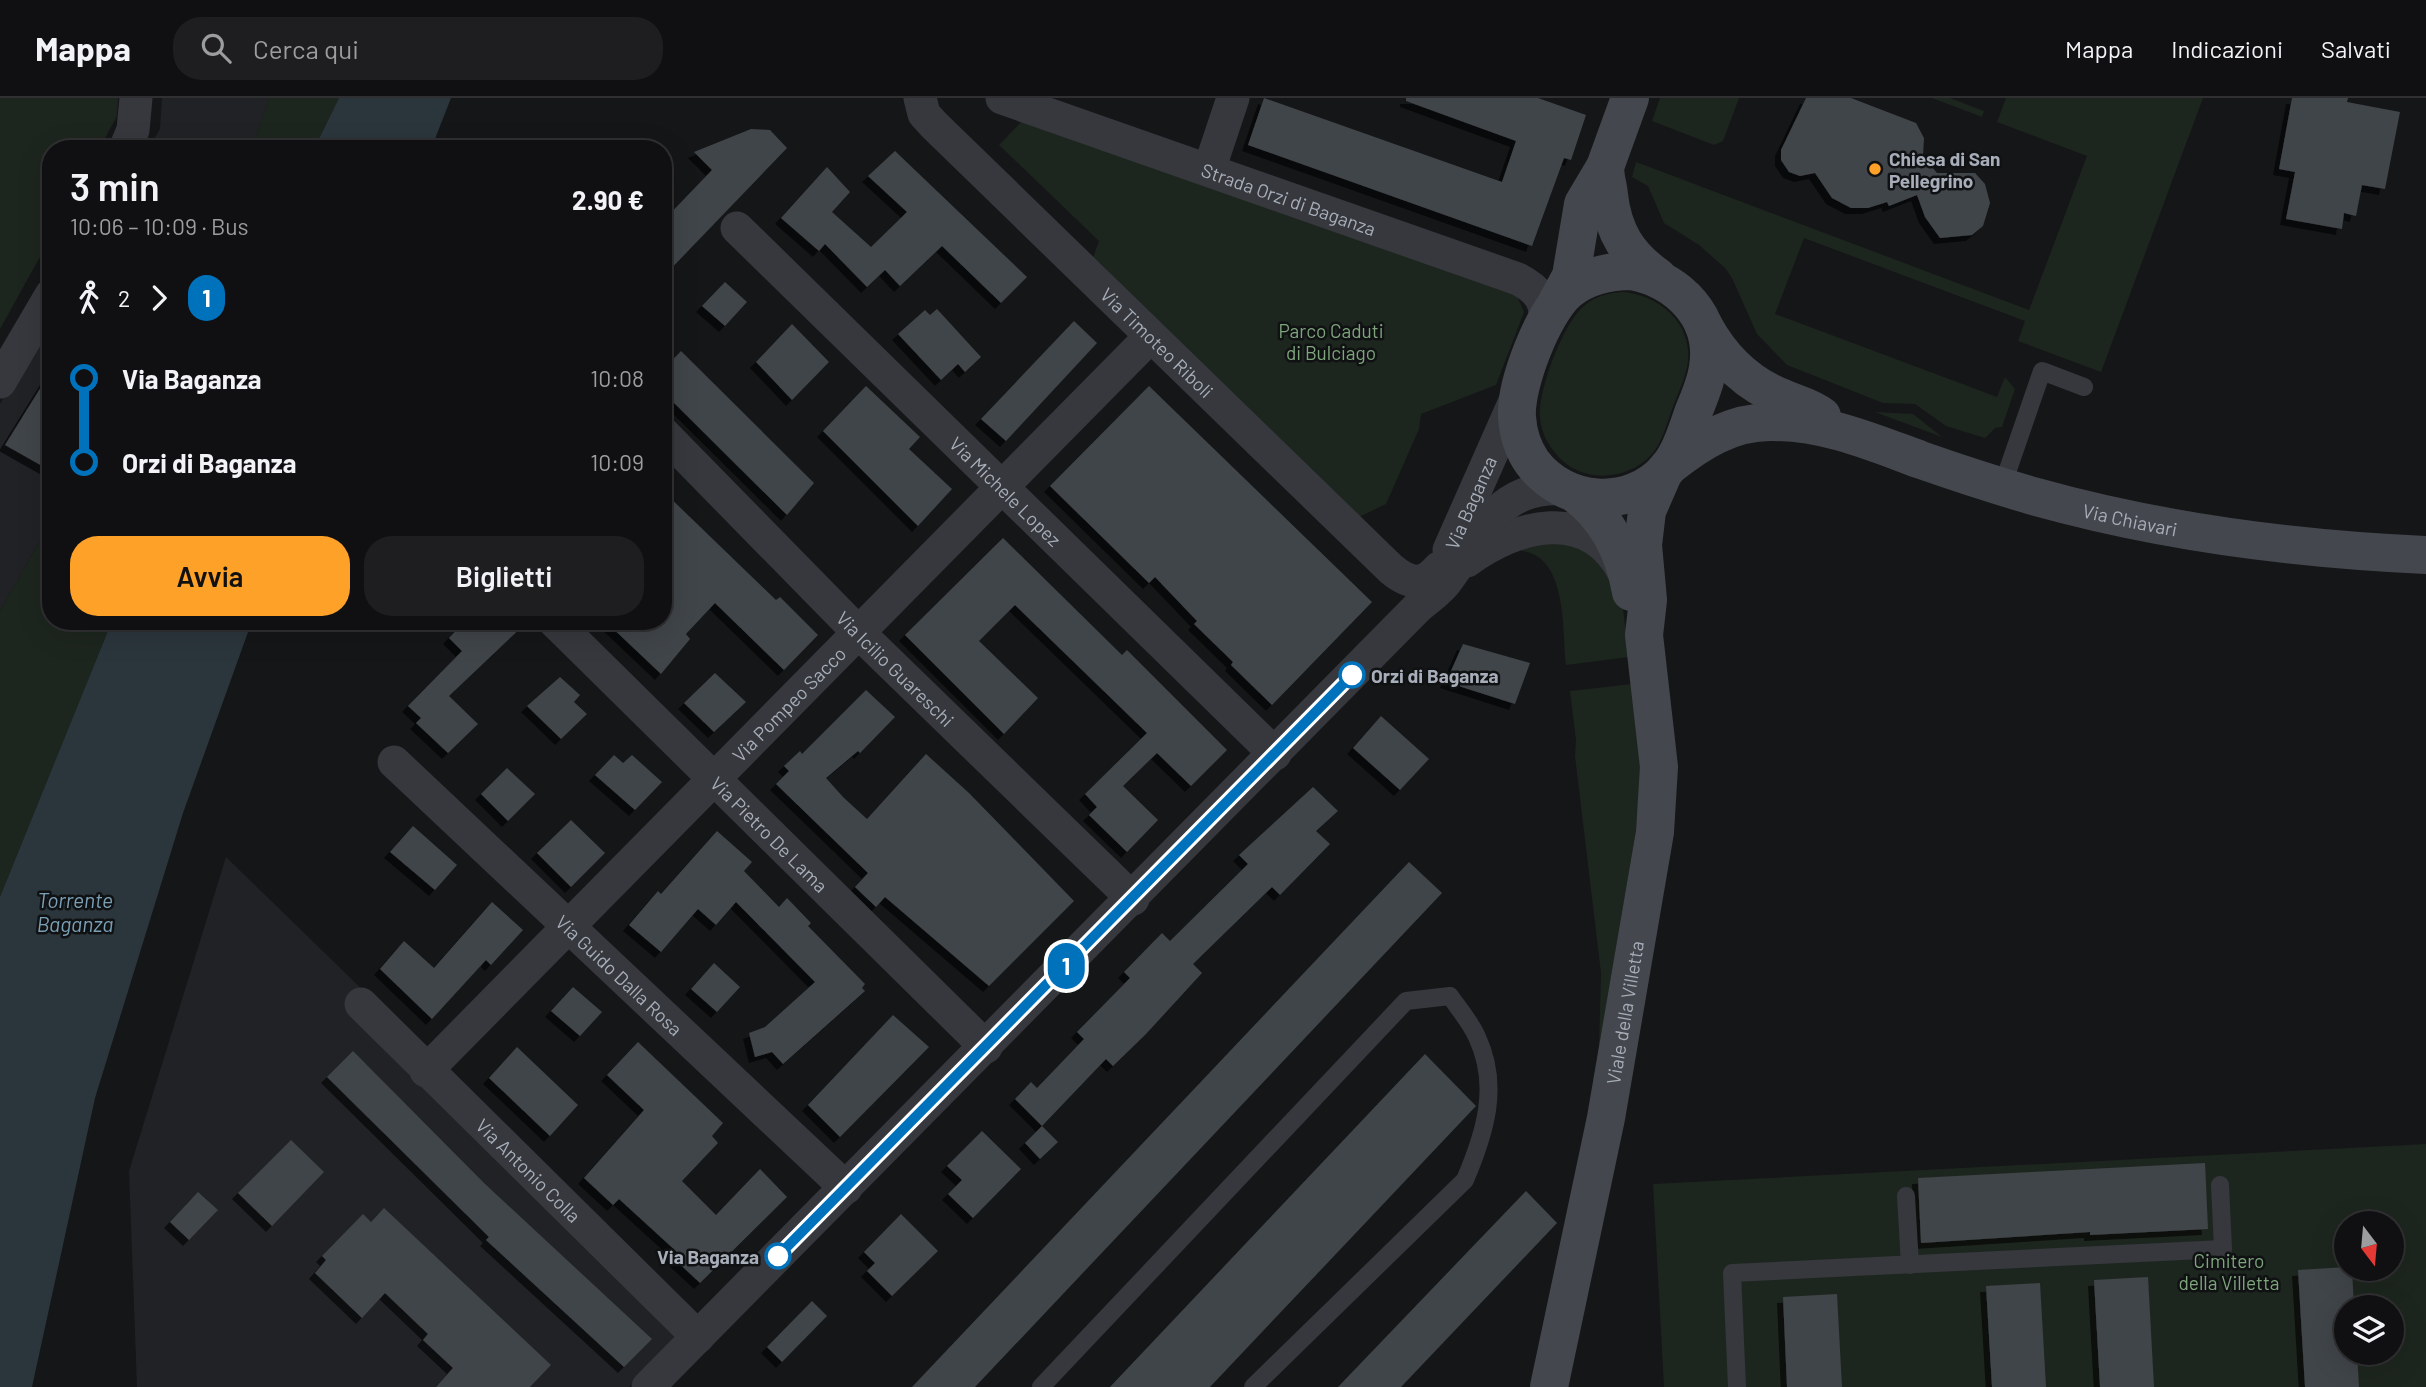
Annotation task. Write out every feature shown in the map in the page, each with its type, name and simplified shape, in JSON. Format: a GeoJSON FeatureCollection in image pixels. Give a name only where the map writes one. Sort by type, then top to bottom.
{"type":"FeatureCollection","features":[{"type":"Feature","properties":{"kind":"street"},"geometry":{"type":"LineString","coordinates":[[129,140],[133,130],[136,98]]}},
{"type":"Feature","properties":{"kind":"street","name":"Via Timoteo Riboli"},"geometry":{"type":"LineString","coordinates":[[920,98],[930,122],[1150,337],[1404,578]]}},
{"type":"Feature","properties":{"kind":"street","name":"Strada Orzi di Baganza"},"geometry":{"type":"LineString","coordinates":[[1002,98],[1518,279],[1532,287],[1542,299],[1546,312],[1550,314]]}},
{"type":"Feature","properties":{"kind":"street"},"geometry":{"type":"LineString","coordinates":[[1209,170],[1233,98]]}},
{"type":"Feature","properties":{"kind":"street"},"geometry":{"type":"LineString","coordinates":[[1550,314],[1571,275],[1583,204],[1605,167],[1630,98]]}},
{"type":"Feature","properties":{"kind":"street"},"geometry":{"type":"LineString","coordinates":[[1605,167],[1611,212],[1620,238],[1638,263],[1658,277]]}},
{"type":"Feature","properties":{"kind":"street","name":"Via Michele Lopez"},"geometry":{"type":"LineString","coordinates":[[737,228],[1275,754]]}},
{"type":"Feature","properties":{"kind":"street","name":"Via Baganza"},"geometry":{"type":"LineString","coordinates":[[648,1387],[1275,754],[1412,612],[1482,528],[1511,500],[1536,489],[1569,491],[1588,497],[1617,497],[1645,487],[1666,469],[1681,446],[1706,379],[1709,352],[1704,326],[1690,302],[1658,277],[1632,271],[1604,272],[1579,283],[1550,314],[1444,572]]}},
{"type":"Feature","properties":{"kind":"street"},"geometry":{"type":"LineString","coordinates":[[0,382],[42,310]]}},
{"type":"Feature","properties":{"kind":"street","name":"Via Chiavari"},"geometry":{"type":"LineString","coordinates":[[1704,326],[1720,351],[1750,381],[1813,409],[1844,431]]}},
{"type":"Feature","properties":{"kind":"street","name":"Via Pompeo Sacco"},"geometry":{"type":"LineString","coordinates":[[426,1071],[1150,337]]}},
{"type":"Feature","properties":{"kind":"street","name":"Via Baganza"},"geometry":{"type":"LineString","coordinates":[[1521,387],[1517,416],[1523,445],[1538,470],[1569,491]]}},
{"type":"Feature","properties":{"kind":"street","name":"Via Chiavari"},"geometry":{"type":"LineString","coordinates":[[1666,469],[1708,439],[1741,425],[1786,422],[1844,431],[2001,487],[2094,512],[2224,537],[2327,550],[2426,555]]}},
{"type":"Feature","properties":{"kind":"street","name":"Via Icilio Guareschi"},"geometry":{"type":"LineString","coordinates":[[672,442],[858,632],[1133,898]]}},
{"type":"Feature","properties":{"kind":"street","name":"Viale della Villetta"},"geometry":{"type":"LineString","coordinates":[[1644,635],[1648,600],[1643,536],[1651,499],[1666,469]]}},
{"type":"Feature","properties":{"kind":"street","name":"Viale della Villetta"},"geometry":{"type":"LineString","coordinates":[[1549,1387],[1606,1118],[1655,832],[1659,767],[1644,635],[1615,541],[1597,514],[1569,491]]}},
{"type":"Feature","properties":{"kind":"street"},"geometry":{"type":"LineString","coordinates":[[1404,578],[1421,582],[1501,539],[1533,528],[1556,527],[1582,534],[1605,549],[1620,566],[1629,585]]}},
{"type":"Feature","properties":{"kind":"street"},"geometry":{"type":"LineString","coordinates":[[1404,578],[1416,596],[1412,612]]}},
{"type":"Feature","properties":{"kind":"street","name":"Via Pietro De Lama"},"geometry":{"type":"LineString","coordinates":[[563,630],[986,1046]]}},
{"type":"Feature","properties":{"kind":"street","name":"Via Guido Dalla Rosa"},"geometry":{"type":"LineString","coordinates":[[394,762],[846,1188]]}},
{"type":"Feature","properties":{"kind":"street","name":"Via Antonio Colla"},"geometry":{"type":"LineString","coordinates":[[361,1004],[698,1337]]}},
{"type":"Feature","properties":{"kind":"lane"},"geometry":{"type":"LineString","coordinates":[[2001,487],[2042,371],[2084,387]]}},
{"type":"Feature","properties":{"kind":"lane"},"geometry":{"type":"LineString","coordinates":[[1041,1387],[1406,1002],[1450,996],[1477,1037],[1491,1086],[1483,1140],[1465,1180],[1253,1387]]}},
{"type":"Feature","properties":{"kind":"lane"},"geometry":{"type":"LineString","coordinates":[[1738,1387],[1732,1273],[2223,1249],[2220,1185]]}},
{"type":"Feature","properties":{"kind":"lane"},"geometry":{"type":"LineString","coordinates":[[1906,1196],[1910,1265]]}},
{"type":"Feature","properties":{"kind":"shaded area"},"geometry":{"type":"Polygon","coordinates":[[[162,98],[269,98],[255,140],[153,140],[160,129],[162,98]]]}},
{"type":"Feature","properties":{"kind":"shaded area"},"geometry":{"type":"Polygon","coordinates":[[[42,332],[42,537],[0,611],[0,404],[42,332]]]}},
{"type":"Feature","properties":{"kind":"shaded area"},"geometry":{"type":"Polygon","coordinates":[[[226,857],[698,1316],[629,1387],[137,1387],[129,1171],[226,857]]]}},
{"type":"Feature","properties":{"kind":"green space"},"geometry":{"type":"Polygon","coordinates":[[[0,98],[118,98],[117,116],[104,140],[42,140],[42,253],[0,329],[0,98]]]}},
{"type":"Feature","properties":{"kind":"green space"},"geometry":{"type":"Polygon","coordinates":[[[269,98],[339,98],[318,140],[255,140],[269,98]]]}},
{"type":"Feature","properties":{"kind":"green space"},"geometry":{"type":"Polygon","coordinates":[[[1660,98],[1739,98],[1723,141],[1714,145],[1652,121],[1660,98]]]}},
{"type":"Feature","properties":{"kind":"green space"},"geometry":{"type":"Polygon","coordinates":[[[1932,98],[1950,98],[1984,111],[1982,117],[1932,98]]]}},
{"type":"Feature","properties":{"kind":"green space"},"geometry":{"type":"Polygon","coordinates":[[[2006,98],[2203,98],[2101,372],[2018,341],[2025,321],[1804,238],[1775,314],[1997,397],[2005,377],[2015,389],[2002,427],[1995,428],[1985,438],[1946,426],[1915,404],[1883,403],[1787,365],[1757,334],[1725,268],[1699,245],[1664,223],[1648,186],[1632,177],[1636,162],[2029,310],[2087,156],[1997,122],[2006,98]]]}},
{"type":"Feature","properties":{"kind":"green space","name":"Parco Caduti di Bulciago"},"geometry":{"type":"Polygon","coordinates":[[[1022,121],[1512,285],[1524,312],[1496,385],[1421,414],[1419,429],[1386,504],[1351,521],[1100,263],[1090,266],[1099,241],[999,145],[1022,121]]]}},
{"type":"Feature","properties":{"kind":"green space"},"geometry":{"type":"Polygon","coordinates":[[[1623,292],[1648,299],[1670,313],[1684,334],[1688,347],[1687,367],[1663,434],[1651,455],[1630,470],[1604,476],[1591,475],[1567,464],[1551,447],[1542,428],[1540,405],[1553,358],[1576,315],[1597,297],[1623,292]]]}},
{"type":"Feature","properties":{"kind":"green space"},"geometry":{"type":"Polygon","coordinates":[[[1875,412],[1913,414],[1942,437],[1875,412]]]}},
{"type":"Feature","properties":{"kind":"green space"},"geometry":{"type":"Polygon","coordinates":[[[42,537],[42,630],[108,630],[0,897],[0,611],[42,537]]]}},
{"type":"Feature","properties":{"kind":"green space"},"geometry":{"type":"Polygon","coordinates":[[[1551,537],[1596,556],[1622,601],[1629,657],[1566,665],[1560,598],[1555,581],[1548,567],[1537,556],[1522,551],[1520,543],[1551,537]]]}},
{"type":"Feature","properties":{"kind":"green space"},"geometry":{"type":"Polygon","coordinates":[[[1632,684],[1641,776],[1636,830],[1599,1048],[1601,973],[1575,756],[1576,740],[1570,691],[1632,684]]]}},
{"type":"Feature","properties":{"kind":"green space","name":"Cimitero della Villetta"},"geometry":{"type":"Polygon","coordinates":[[[2426,1144],[2426,1387],[1664,1387],[1653,1184],[2426,1144]]]}},
{"type":"Feature","properties":{"kind":"water"},"geometry":{"type":"Polygon","coordinates":[[[339,98],[451,98],[435,140],[318,140],[339,98]]]}},
{"type":"Feature","properties":{"kind":"water","name":"Torrente Baganza"},"geometry":{"type":"Polygon","coordinates":[[[108,630],[249,630],[183,813],[95,1098],[32,1387],[0,1387],[0,897],[108,630]]]}},
{"type":"Feature","properties":{"kind":"building"},"geometry":{"type":"Polygon","coordinates":[[[1264,98],[1502,182],[1516,141],[1406,101],[1406,98],[1538,98],[1586,115],[1571,160],[1564,158],[1532,246],[1248,145],[1264,98]]]}},
{"type":"Feature","properties":{"kind":"building","name":"Chiesa di San Pellegrino"},"geometry":{"type":"Polygon","coordinates":[[[1806,98],[1851,98],[1916,123],[1924,138],[1923,156],[1937,173],[1975,173],[1985,184],[1990,203],[1983,226],[1972,235],[1940,238],[1925,217],[1917,195],[1889,206],[1887,202],[1868,208],[1851,208],[1832,198],[1815,173],[1800,176],[1789,172],[1781,160],[1781,150],[1806,98]]]}},
{"type":"Feature","properties":{"kind":"building"},"geometry":{"type":"Polygon","coordinates":[[[2292,98],[2348,98],[2347,102],[2400,112],[2385,189],[2362,185],[2356,216],[2344,213],[2342,229],[2286,219],[2295,172],[2279,169],[2292,98]]]}},
{"type":"Feature","properties":{"kind":"building"},"geometry":{"type":"Polygon","coordinates":[[[751,129],[770,130],[787,148],[672,268],[672,212],[712,170],[694,152],[751,129]]]}},
{"type":"Feature","properties":{"kind":"building"},"geometry":{"type":"Polygon","coordinates":[[[895,151],[1027,277],[1001,303],[942,246],[900,286],[885,270],[867,287],[825,244],[819,251],[781,218],[827,167],[850,192],[832,212],[871,247],[907,212],[868,176],[895,151]]]}},
{"type":"Feature","properties":{"kind":"building"},"geometry":{"type":"Polygon","coordinates":[[[725,282],[747,302],[725,326],[702,306],[725,282]]]}},
{"type":"Feature","properties":{"kind":"building"},"geometry":{"type":"Polygon","coordinates":[[[937,309],[981,357],[965,372],[958,364],[941,380],[898,334],[925,310],[930,315],[937,309]]]}},
{"type":"Feature","properties":{"kind":"building"},"geometry":{"type":"Polygon","coordinates":[[[1074,321],[1097,343],[1006,441],[981,419],[1074,321]]]}},
{"type":"Feature","properties":{"kind":"building"},"geometry":{"type":"Polygon","coordinates":[[[792,324],[829,362],[792,400],[756,362],[792,324]]]}},
{"type":"Feature","properties":{"kind":"building"},"geometry":{"type":"Polygon","coordinates":[[[681,351],[814,483],[787,515],[672,401],[672,360],[681,351]]]}},
{"type":"Feature","properties":{"kind":"building"},"geometry":{"type":"Polygon","coordinates":[[[42,385],[42,466],[5,445],[42,385]]]}},
{"type":"Feature","properties":{"kind":"building"},"geometry":{"type":"Polygon","coordinates":[[[866,386],[920,437],[909,449],[952,489],[918,526],[823,431],[866,386]]]}},
{"type":"Feature","properties":{"kind":"building"},"geometry":{"type":"Polygon","coordinates":[[[1149,386],[1372,602],[1272,705],[1231,665],[1233,662],[1194,624],[1197,621],[1155,577],[1149,583],[1050,486],[1149,386]]]}},
{"type":"Feature","properties":{"kind":"building"},"geometry":{"type":"Polygon","coordinates":[[[672,500],[776,600],[780,597],[818,635],[784,670],[715,603],[686,634],[690,639],[661,674],[615,630],[672,630],[672,500]]]}},
{"type":"Feature","properties":{"kind":"building"},"geometry":{"type":"Polygon","coordinates":[[[1003,538],[1122,655],[1127,650],[1227,750],[1191,786],[1157,753],[1123,786],[1158,820],[1127,852],[1089,815],[1097,807],[1085,794],[1147,733],[1015,605],[979,641],[1038,698],[1004,734],[905,635],[1003,538]]]}},
{"type":"Feature","properties":{"kind":"building"},"geometry":{"type":"Polygon","coordinates":[[[457,630],[519,630],[449,696],[478,724],[448,753],[416,723],[421,718],[408,706],[462,651],[449,638],[457,630]]]}},
{"type":"Feature","properties":{"kind":"building"},"geometry":{"type":"Polygon","coordinates":[[[1463,644],[1530,663],[1515,704],[1446,682],[1463,644]]]}},
{"type":"Feature","properties":{"kind":"building"},"geometry":{"type":"Polygon","coordinates":[[[715,673],[746,702],[714,732],[684,703],[715,673]]]}},
{"type":"Feature","properties":{"kind":"building"},"geometry":{"type":"Polygon","coordinates":[[[560,677],[580,695],[574,702],[587,714],[561,739],[527,706],[560,677]]]}},
{"type":"Feature","properties":{"kind":"building"},"geometry":{"type":"Polygon","coordinates":[[[866,690],[895,717],[860,753],[858,751],[826,778],[843,797],[867,819],[926,754],[969,793],[1074,901],[989,986],[885,897],[876,907],[855,887],[868,873],[776,784],[789,771],[784,766],[800,751],[802,754],[866,690]]]}},
{"type":"Feature","properties":{"kind":"building"},"geometry":{"type":"Polygon","coordinates":[[[1381,716],[1429,759],[1400,790],[1353,748],[1381,716]]]}},
{"type":"Feature","properties":{"kind":"building"},"geometry":{"type":"Polygon","coordinates":[[[614,755],[623,763],[632,755],[662,782],[635,810],[595,775],[614,755]]]}},
{"type":"Feature","properties":{"kind":"building"},"geometry":{"type":"Polygon","coordinates":[[[507,768],[535,794],[508,821],[481,794],[507,768]]]}},
{"type":"Feature","properties":{"kind":"building"},"geometry":{"type":"Polygon","coordinates":[[[1313,787],[1338,811],[1316,831],[1330,844],[1280,895],[1272,887],[1193,964],[1202,973],[1146,1034],[1113,1066],[1106,1059],[1042,1126],[1015,1099],[1031,1082],[1037,1088],[1084,1039],[1077,1032],[1130,978],[1124,972],[1162,933],[1170,941],[1248,864],[1239,855],[1313,787]]]}},
{"type":"Feature","properties":{"kind":"building"},"geometry":{"type":"Polygon","coordinates":[[[571,820],[605,853],[571,887],[537,853],[571,820]]]}},
{"type":"Feature","properties":{"kind":"building"},"geometry":{"type":"Polygon","coordinates":[[[413,826],[457,865],[435,890],[390,852],[413,826]]]}},
{"type":"Feature","properties":{"kind":"building"},"geometry":{"type":"Polygon","coordinates":[[[717,831],[752,862],[744,871],[779,907],[787,898],[811,923],[808,926],[865,984],[862,988],[865,991],[783,1064],[772,1052],[755,1057],[749,1033],[765,1027],[815,982],[736,902],[716,925],[698,909],[661,952],[629,925],[658,891],[661,894],[717,831]]]}},
{"type":"Feature","properties":{"kind":"building"},"geometry":{"type":"Polygon","coordinates":[[[1409,862],[1442,893],[975,1387],[912,1387],[1409,862]]]}},
{"type":"Feature","properties":{"kind":"building"},"geometry":{"type":"Polygon","coordinates":[[[492,902],[523,930],[491,965],[486,960],[432,1019],[380,969],[404,941],[434,968],[492,902]]]}},
{"type":"Feature","properties":{"kind":"building"},"geometry":{"type":"Polygon","coordinates":[[[714,963],[740,987],[717,1012],[691,989],[714,963]]]}},
{"type":"Feature","properties":{"kind":"building"},"geometry":{"type":"Polygon","coordinates":[[[573,987],[602,1012],[580,1036],[551,1011],[573,987]]]}},
{"type":"Feature","properties":{"kind":"building"},"geometry":{"type":"Polygon","coordinates":[[[893,1015],[929,1047],[840,1137],[808,1105],[893,1015]]]}},
{"type":"Feature","properties":{"kind":"building"},"geometry":{"type":"Polygon","coordinates":[[[638,1042],[723,1123],[712,1136],[718,1143],[682,1181],[716,1215],[760,1169],[787,1197],[700,1283],[672,1257],[677,1252],[619,1199],[613,1205],[584,1178],[644,1110],[607,1075],[638,1042]]]}},
{"type":"Feature","properties":{"kind":"building"},"geometry":{"type":"Polygon","coordinates":[[[517,1047],[578,1105],[550,1136],[489,1078],[517,1047]]]}},
{"type":"Feature","properties":{"kind":"building"},"geometry":{"type":"Polygon","coordinates":[[[353,1051],[484,1183],[652,1339],[624,1367],[486,1240],[489,1237],[327,1077],[353,1051]]]}},
{"type":"Feature","properties":{"kind":"building"},"geometry":{"type":"Polygon","coordinates":[[[1425,1054],[1476,1106],[1210,1387],[1110,1387],[1425,1054]]]}},
{"type":"Feature","properties":{"kind":"building"},"geometry":{"type":"Polygon","coordinates":[[[1042,1126],[1058,1142],[1040,1159],[1025,1143],[1042,1126]]]}},
{"type":"Feature","properties":{"kind":"building"},"geometry":{"type":"Polygon","coordinates":[[[982,1131],[1021,1169],[973,1218],[948,1194],[962,1180],[947,1166],[982,1131]]]}},
{"type":"Feature","properties":{"kind":"building"},"geometry":{"type":"Polygon","coordinates":[[[291,1140],[324,1172],[272,1226],[238,1193],[291,1140]]]}},
{"type":"Feature","properties":{"kind":"building"},"geometry":{"type":"Polygon","coordinates":[[[2205,1163],[2208,1229],[2090,1235],[2090,1232],[1921,1243],[1918,1178],[2205,1163]]]}},
{"type":"Feature","properties":{"kind":"building"},"geometry":{"type":"Polygon","coordinates":[[[1526,1191],[1557,1223],[1401,1387],[1338,1387],[1526,1191]]]}},
{"type":"Feature","properties":{"kind":"building"},"geometry":{"type":"Polygon","coordinates":[[[198,1192],[218,1210],[189,1240],[170,1222],[198,1192]]]}},
{"type":"Feature","properties":{"kind":"building"},"geometry":{"type":"Polygon","coordinates":[[[384,1208],[551,1365],[530,1387],[436,1387],[453,1368],[423,1340],[428,1334],[385,1293],[362,1318],[315,1273],[326,1260],[322,1256],[363,1214],[371,1222],[384,1208]]]}},
{"type":"Feature","properties":{"kind":"building"},"geometry":{"type":"Polygon","coordinates":[[[901,1214],[938,1251],[892,1296],[867,1271],[875,1263],[864,1252],[901,1214]]]}},
{"type":"Feature","properties":{"kind":"building"},"geometry":{"type":"Polygon","coordinates":[[[2334,1268],[2334,1281],[2353,1281],[2353,1295],[2334,1295],[2334,1365],[2358,1365],[2359,1387],[2305,1387],[2298,1270],[2334,1268]]]}},
{"type":"Feature","properties":{"kind":"building"},"geometry":{"type":"Polygon","coordinates":[[[2148,1277],[2154,1387],[2100,1387],[2094,1280],[2148,1277]]]}},
{"type":"Feature","properties":{"kind":"building"},"geometry":{"type":"Polygon","coordinates":[[[2040,1283],[2046,1387],[1992,1387],[1986,1286],[2040,1283]]]}},
{"type":"Feature","properties":{"kind":"building"},"geometry":{"type":"Polygon","coordinates":[[[1837,1294],[1842,1387],[1787,1387],[1783,1297],[1837,1294]]]}},
{"type":"Feature","properties":{"kind":"building"},"geometry":{"type":"Polygon","coordinates":[[[812,1301],[827,1316],[782,1362],[767,1347],[812,1301]]]}},
{"type":"Feature","properties":{"kind":"bus line","name":"1"},"geometry":{"type":"LineString","coordinates":[[778,1256],[1352,675]]}},
{"type":"Feature","properties":{"kind":"place","name":"Chiesa di San Pellegrino"},"geometry":{"type":"Point","coordinates":[1875,169]}},
{"type":"Feature","properties":{"kind":"place","name":"Orzi di Baganza"},"geometry":{"type":"Point","coordinates":[1352,675]}},
{"type":"Feature","properties":{"kind":"place","name":"Via Baganza"},"geometry":{"type":"Point","coordinates":[778,1256]}}]}
